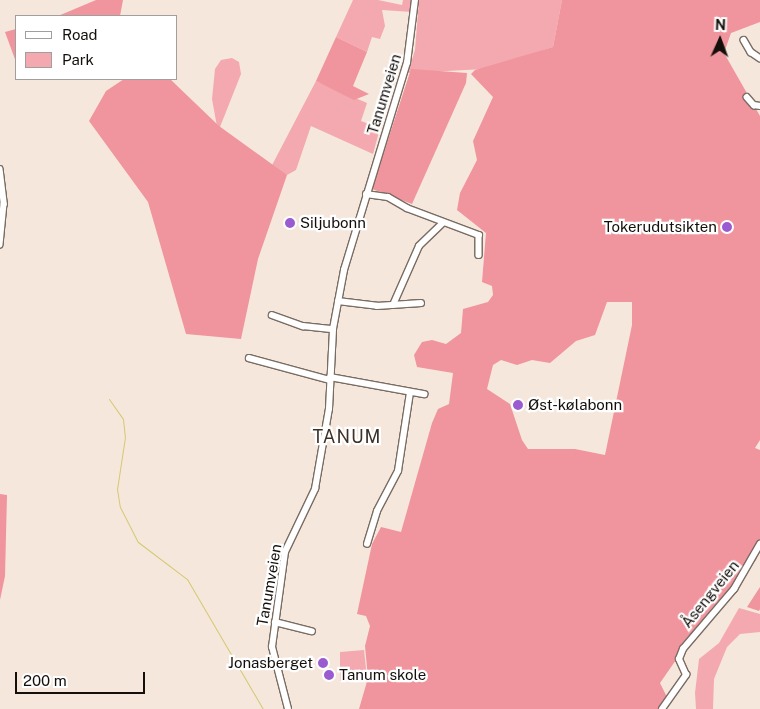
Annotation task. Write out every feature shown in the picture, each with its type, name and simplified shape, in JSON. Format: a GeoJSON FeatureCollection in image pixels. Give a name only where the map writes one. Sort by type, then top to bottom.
{"type":"FeatureCollection","features":[{"type":"Feature","properties":{"kind":"street","name":"Tanumveien"},"geometry":{"type":"LineString","coordinates":[[288,709],[273,654],[275,622],[285,552],[315,489],[329,409],[333,329],[338,301],[349,250],[411,48],[416,0]]}},
{"type":"Feature","properties":{"kind":"street"},"geometry":{"type":"LineString","coordinates":[[744,40],[751,52],[760,58]]}},
{"type":"Feature","properties":{"kind":"street"},"geometry":{"type":"LineString","coordinates":[[747,97],[759,106]]}},
{"type":"Feature","properties":{"kind":"street"},"geometry":{"type":"LineString","coordinates":[[0,169],[4,204],[0,245]]}},
{"type":"Feature","properties":{"kind":"street"},"geometry":{"type":"LineString","coordinates":[[366,194],[388,197],[444,223],[479,235],[480,255]]}},
{"type":"Feature","properties":{"kind":"street"},"geometry":{"type":"LineString","coordinates":[[393,305],[419,246],[444,223]]}},
{"type":"Feature","properties":{"kind":"street"},"geometry":{"type":"LineString","coordinates":[[338,301],[393,305],[421,303]]}},
{"type":"Feature","properties":{"kind":"street"},"geometry":{"type":"LineString","coordinates":[[272,315],[303,326],[333,329]]}},
{"type":"Feature","properties":{"kind":"street"},"geometry":{"type":"LineString","coordinates":[[249,358],[330,378],[424,394]]}},
{"type":"Feature","properties":{"kind":"street"},"geometry":{"type":"LineString","coordinates":[[368,544],[377,511],[398,471],[410,393]]}},
{"type":"Feature","properties":{"kind":"street","name":"Åsengveien"},"geometry":{"type":"LineString","coordinates":[[662,709],[686,675],[679,659],[707,617],[738,584],[760,544]]}},
{"type":"Feature","properties":{"kind":"street"},"geometry":{"type":"LineString","coordinates":[[275,622],[312,630]]}},
{"type":"Feature","properties":{"kind":"green space"},"geometry":{"type":"Polygon","coordinates":[[[353,0],[378,0],[402,5],[403,0],[413,0],[412,12],[382,10],[385,26],[380,39],[372,37],[367,52],[336,37],[353,0]]]}},
{"type":"Feature","properties":{"kind":"green space"},"geometry":{"type":"Polygon","coordinates":[[[419,0],[562,0],[553,47],[485,69],[408,73],[415,50],[419,0]]]}},
{"type":"Feature","properties":{"kind":"green space"},"geometry":{"type":"Polygon","coordinates":[[[232,58],[239,62],[241,74],[218,132],[212,99],[215,69],[221,60],[232,58]]]}},
{"type":"Feature","properties":{"kind":"green space"},"geometry":{"type":"Polygon","coordinates":[[[316,81],[367,103],[361,121],[380,128],[373,154],[311,126],[296,170],[287,175],[270,169],[316,81]]]}},
{"type":"Feature","properties":{"kind":"green space"},"geometry":{"type":"Polygon","coordinates":[[[739,608],[760,614],[760,632],[740,634],[727,647],[714,679],[713,709],[696,709],[695,693],[699,659],[719,643],[739,608]]]}},
{"type":"Feature","properties":{"kind":"green space"},"geometry":{"type":"Polygon","coordinates":[[[364,650],[367,678],[340,681],[340,652],[364,650]]]}},
{"type":"Feature","properties":{"kind":"shaded area"},"geometry":{"type":"Polygon","coordinates":[[[96,0],[123,0],[120,15],[60,15],[96,0]]]}},
{"type":"Feature","properties":{"kind":"shaded area"},"geometry":{"type":"Polygon","coordinates":[[[562,0],[760,0],[760,22],[731,33],[724,53],[760,116],[760,440],[755,448],[760,450],[760,548],[756,560],[712,608],[660,683],[667,697],[663,709],[359,709],[368,678],[365,646],[370,626],[366,616],[357,614],[372,544],[381,527],[401,532],[432,423],[438,409],[449,404],[453,373],[417,367],[414,355],[422,342],[432,340],[446,344],[461,333],[463,309],[488,302],[493,295],[492,286],[482,282],[486,233],[457,210],[460,193],[477,160],[473,141],[493,97],[471,74],[475,70],[553,47],[562,0]],[[607,302],[595,335],[576,341],[550,363],[532,360],[517,365],[501,360],[493,365],[487,389],[510,404],[522,440],[528,449],[575,449],[605,455],[632,325],[632,302],[607,302]]]}},
{"type":"Feature","properties":{"kind":"shaded area"},"geometry":{"type":"Polygon","coordinates":[[[15,29],[15,59],[5,32],[15,29]]]}},
{"type":"Feature","properties":{"kind":"shaded area"},"geometry":{"type":"Polygon","coordinates":[[[336,37],[367,52],[353,86],[369,94],[354,100],[316,81],[336,37]]]}},
{"type":"Feature","properties":{"kind":"shaded area"},"geometry":{"type":"Polygon","coordinates":[[[411,69],[467,73],[466,83],[412,204],[372,189],[411,69]]]}},
{"type":"Feature","properties":{"kind":"shaded area"},"geometry":{"type":"Polygon","coordinates":[[[122,80],[171,80],[219,126],[287,175],[258,259],[241,339],[186,334],[148,202],[89,121],[106,91],[122,80]]]}},
{"type":"Feature","properties":{"kind":"shaded area"},"geometry":{"type":"Polygon","coordinates":[[[0,494],[7,495],[5,576],[0,600],[0,494]]]}},
{"type":"Feature","properties":{"kind":"shaded area"},"geometry":{"type":"Polygon","coordinates":[[[760,587],[760,609],[759,611],[747,607],[760,587]]]}},
{"type":"Feature","properties":{"kind":"waterway"},"geometry":{"type":"LineString","coordinates":[[109,399],[123,419],[125,437],[117,489],[120,507],[138,542],[187,579],[263,709]]}},
{"type":"Feature","properties":{"kind":"place","name":"Siljubonn"},"geometry":{"type":"Point","coordinates":[290,223]}},
{"type":"Feature","properties":{"kind":"place","name":"Tokerudutsikten"},"geometry":{"type":"Point","coordinates":[727,227]}},
{"type":"Feature","properties":{"kind":"place","name":"Øst-kølabonn"},"geometry":{"type":"Point","coordinates":[518,405]}},
{"type":"Feature","properties":{"kind":"place","name":"Jonasberget"},"geometry":{"type":"Point","coordinates":[323,663]}},
{"type":"Feature","properties":{"kind":"place","name":"Tanum skole"},"geometry":{"type":"Point","coordinates":[329,675]}},
{"type":"Feature","properties":{"kind":"district","name":"TANUM"},"geometry":{"type":"Point","coordinates":[347,437]}}]}
